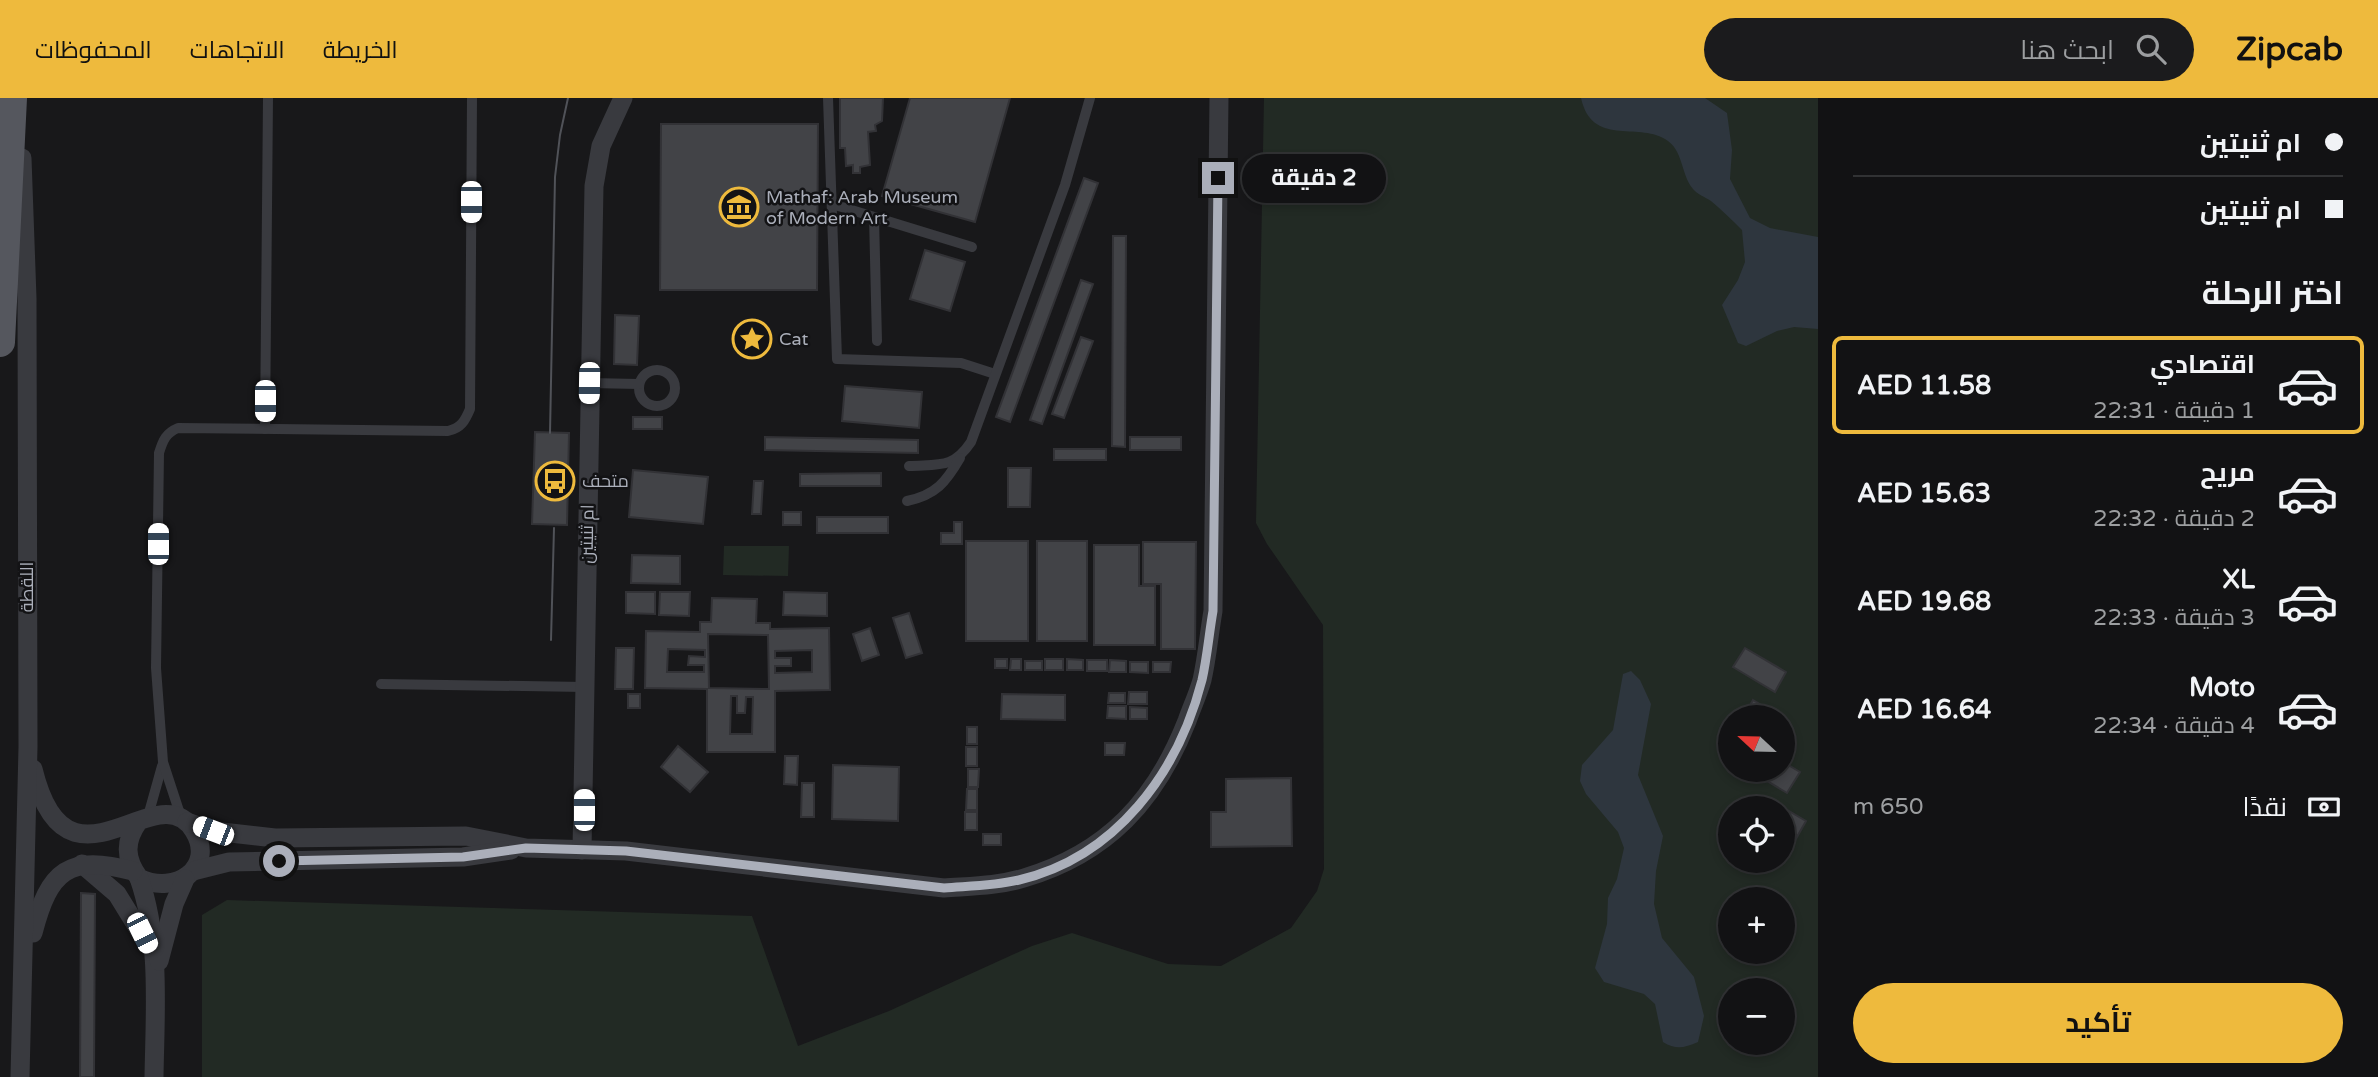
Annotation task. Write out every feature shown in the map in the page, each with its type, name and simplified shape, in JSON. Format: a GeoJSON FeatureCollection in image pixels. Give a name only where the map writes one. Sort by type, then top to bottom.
{"type":"FeatureCollection","features":[{"type":"Feature","properties":{"kind":"main road"},"geometry":{"type":"LineString","coordinates":[[0,342],[12,98]]}},
{"type":"Feature","properties":{"kind":"street","name":"اللقطة"},"geometry":{"type":"LineString","coordinates":[[19,98],[27,298],[27,747],[25,964],[20,1077]]}},
{"type":"Feature","properties":{"kind":"street","name":"ام ثنيتين"},"geometry":{"type":"LineString","coordinates":[[582,850],[594,186],[601,146],[623,98]]}},
{"type":"Feature","properties":{"kind":"street"},"geometry":{"type":"LineString","coordinates":[[27,747],[44,802],[52,815],[74,832],[97,834],[159,813],[230,834],[275,838],[466,836],[526,848],[653,854],[944,888],[993,885],[1062,866],[1118,827],[1153,791],[1173,757],[1202,681],[1213,611],[1219,98]]}},
{"type":"Feature","properties":{"kind":"street"},"geometry":{"type":"LineString","coordinates":[[143,819],[130,833],[127,846],[128,859],[147,901],[155,967],[153,1077]]}},
{"type":"Feature","properties":{"kind":"street"},"geometry":{"type":"LineString","coordinates":[[155,967],[168,922],[198,858],[199,845],[195,832],[184,819]]}},
{"type":"Feature","properties":{"kind":"street"},"geometry":{"type":"LineString","coordinates":[[399,859],[410,851],[410,842],[404,835]]}},
{"type":"Feature","properties":{"kind":"street"},"geometry":{"type":"LineString","coordinates":[[351,836],[357,847],[353,859]]}},
{"type":"Feature","properties":{"kind":"street"},"geometry":{"type":"LineString","coordinates":[[429,857],[425,845],[431,837]]}},
{"type":"Feature","properties":{"kind":"street"},"geometry":{"type":"LineString","coordinates":[[25,964],[40,904],[47,889],[65,871],[82,864],[112,865],[162,886],[229,862],[463,857],[526,848]]}},
{"type":"Feature","properties":{"kind":"street"},"geometry":{"type":"LineString","coordinates":[[82,864],[117,894],[155,967]]}},
{"type":"Feature","properties":{"kind":"lane"},"geometry":{"type":"LineString","coordinates":[[265,429],[268,98]]}},
{"type":"Feature","properties":{"kind":"lane"},"geometry":{"type":"LineString","coordinates":[[184,819],[171,793],[163,762],[156,668],[159,453],[162,441],[169,432],[178,428],[457,429],[470,409],[472,98]]}},
{"type":"Feature","properties":{"kind":"lane"},"geometry":{"type":"LineString","coordinates":[[608,127],[610,98]]}},
{"type":"Feature","properties":{"kind":"lane"},"geometry":{"type":"LineString","coordinates":[[828,98],[837,359],[961,363],[995,374]]}},
{"type":"Feature","properties":{"kind":"lane"},"geometry":{"type":"LineString","coordinates":[[907,501],[924,498],[943,486],[971,442],[1065,185],[1090,98]]}},
{"type":"Feature","properties":{"kind":"lane"},"geometry":{"type":"LineString","coordinates":[[832,204],[972,247]]}},
{"type":"Feature","properties":{"kind":"lane"},"geometry":{"type":"LineString","coordinates":[[874,217],[877,341]]}},
{"type":"Feature","properties":{"kind":"lane"},"geometry":{"type":"LineString","coordinates":[[589,383],[639,384]]}},
{"type":"Feature","properties":{"kind":"lane"},"geometry":{"type":"LineString","coordinates":[[909,466],[942,464],[960,458]]}},
{"type":"Feature","properties":{"kind":"lane"},"geometry":{"type":"LineString","coordinates":[[381,684],[585,687]]}},
{"type":"Feature","properties":{"kind":"lane"},"geometry":{"type":"LineString","coordinates":[[143,819],[163,762]]}},
{"type":"Feature","properties":{"kind":"shaded area"},"geometry":{"type":"Polygon","coordinates":[[[1264,98],[1818,98],[1818,1077],[202,1077],[202,915],[227,900],[752,916],[798,1046],[889,1011],[1032,946],[1072,933],[1168,964],[1221,966],[1291,928],[1317,891],[1324,869],[1323,625],[1267,544],[1256,523],[1264,98]]]}},
{"type":"Feature","properties":{"kind":"shaded area"},"geometry":{"type":"Polygon","coordinates":[[[1581,98],[1705,98],[1727,113],[1732,150],[1730,179],[1750,218],[1770,228],[1818,237],[1818,329],[1794,327],[1777,331],[1746,346],[1738,343],[1722,305],[1738,280],[1745,262],[1742,230],[1723,211],[1693,189],[1676,149],[1665,139],[1654,134],[1605,128],[1595,123],[1587,113],[1581,98]]]}},
{"type":"Feature","properties":{"kind":"shaded area"},"geometry":{"type":"Polygon","coordinates":[[[724,546],[789,546],[788,576],[723,575],[724,546]]]}},
{"type":"Feature","properties":{"kind":"shaded area"},"geometry":{"type":"Polygon","coordinates":[[[1631,671],[1640,680],[1651,704],[1638,775],[1663,836],[1656,871],[1654,904],[1662,938],[1694,977],[1704,1016],[1698,1042],[1684,1047],[1663,1042],[1655,1004],[1644,994],[1604,982],[1595,968],[1607,924],[1608,898],[1617,879],[1624,848],[1618,832],[1586,794],[1580,781],[1582,765],[1613,730],[1623,674],[1631,671]]]}},
{"type":"Feature","properties":{"kind":"building"},"geometry":{"type":"Polygon","coordinates":[[[840,98],[883,98],[882,121],[875,125],[876,131],[868,132],[870,165],[860,167],[860,173],[853,173],[853,165],[846,166],[845,148],[840,148],[840,98]]]}},
{"type":"Feature","properties":{"kind":"building"},"geometry":{"type":"Polygon","coordinates":[[[910,98],[1010,98],[975,222],[882,196],[910,98]]]}},
{"type":"Feature","properties":{"kind":"building","name":"Mathaf: Arab Museum of Modern Art"},"geometry":{"type":"Polygon","coordinates":[[[661,124],[818,124],[817,290],[660,290],[661,124]]]}},
{"type":"Feature","properties":{"kind":"building"},"geometry":{"type":"Polygon","coordinates":[[[1084,178],[1098,183],[1010,422],[996,417],[1084,178]]]}},
{"type":"Feature","properties":{"kind":"building"},"geometry":{"type":"Polygon","coordinates":[[[1113,236],[1126,236],[1125,447],[1112,446],[1113,236]]]}},
{"type":"Feature","properties":{"kind":"building"},"geometry":{"type":"Polygon","coordinates":[[[925,250],[965,262],[950,311],[910,299],[925,250]]]}},
{"type":"Feature","properties":{"kind":"building"},"geometry":{"type":"Polygon","coordinates":[[[1081,280],[1093,284],[1042,424],[1030,420],[1081,280]]]}},
{"type":"Feature","properties":{"kind":"building"},"geometry":{"type":"Polygon","coordinates":[[[615,315],[639,316],[637,365],[614,364],[615,315]]]}},
{"type":"Feature","properties":{"kind":"building"},"geometry":{"type":"Polygon","coordinates":[[[1081,337],[1093,341],[1064,418],[1052,414],[1081,337]]]}},
{"type":"Feature","properties":{"kind":"building"},"geometry":{"type":"Polygon","coordinates":[[[845,386],[922,392],[919,428],[842,421],[845,386]]]}},
{"type":"Feature","properties":{"kind":"building"},"geometry":{"type":"Polygon","coordinates":[[[633,417],[662,417],[662,429],[633,429],[633,417]]]}},
{"type":"Feature","properties":{"kind":"building"},"geometry":{"type":"Polygon","coordinates":[[[535,432],[569,433],[567,525],[532,524],[535,432]]]}},
{"type":"Feature","properties":{"kind":"building"},"geometry":{"type":"Polygon","coordinates":[[[765,437],[918,440],[918,453],[765,450],[765,437]]]}},
{"type":"Feature","properties":{"kind":"building"},"geometry":{"type":"Polygon","coordinates":[[[1130,437],[1181,437],[1181,450],[1130,450],[1130,437]]]}},
{"type":"Feature","properties":{"kind":"building"},"geometry":{"type":"Polygon","coordinates":[[[1054,449],[1106,449],[1106,460],[1054,460],[1054,449]]]}},
{"type":"Feature","properties":{"kind":"building"},"geometry":{"type":"Polygon","coordinates":[[[1008,468],[1031,468],[1030,507],[1008,507],[1008,468]]]}},
{"type":"Feature","properties":{"kind":"building"},"geometry":{"type":"Polygon","coordinates":[[[633,470],[708,477],[703,524],[629,517],[633,470]]]}},
{"type":"Feature","properties":{"kind":"building"},"geometry":{"type":"Polygon","coordinates":[[[881,473],[881,486],[800,486],[800,474],[881,473]]]}},
{"type":"Feature","properties":{"kind":"building"},"geometry":{"type":"Polygon","coordinates":[[[754,481],[763,481],[761,514],[752,514],[754,481]]]}},
{"type":"Feature","properties":{"kind":"building"},"geometry":{"type":"Polygon","coordinates":[[[783,512],[801,512],[801,525],[783,525],[783,512]]]}},
{"type":"Feature","properties":{"kind":"building"},"geometry":{"type":"Polygon","coordinates":[[[817,517],[888,517],[888,533],[817,533],[817,517]]]}},
{"type":"Feature","properties":{"kind":"building"},"geometry":{"type":"Polygon","coordinates":[[[954,522],[962,522],[962,544],[941,544],[941,533],[954,533],[954,522]]]}},
{"type":"Feature","properties":{"kind":"building"},"geometry":{"type":"Polygon","coordinates":[[[966,541],[1028,541],[1028,641],[966,641],[966,541]]]}},
{"type":"Feature","properties":{"kind":"building"},"geometry":{"type":"Polygon","coordinates":[[[1037,541],[1087,541],[1087,641],[1037,641],[1037,541]]]}},
{"type":"Feature","properties":{"kind":"building"},"geometry":{"type":"Polygon","coordinates":[[[1143,542],[1196,542],[1195,649],[1161,649],[1161,584],[1143,584],[1143,542]]]}},
{"type":"Feature","properties":{"kind":"building"},"geometry":{"type":"Polygon","coordinates":[[[1094,545],[1139,545],[1139,586],[1155,586],[1155,645],[1094,645],[1094,545]]]}},
{"type":"Feature","properties":{"kind":"building"},"geometry":{"type":"Polygon","coordinates":[[[632,555],[680,556],[680,584],[631,583],[632,555]]]}},
{"type":"Feature","properties":{"kind":"building"},"geometry":{"type":"Polygon","coordinates":[[[626,592],[655,592],[655,614],[626,613],[626,592]]]}},
{"type":"Feature","properties":{"kind":"building"},"geometry":{"type":"Polygon","coordinates":[[[660,592],[690,592],[689,616],[659,615],[660,592]]]}},
{"type":"Feature","properties":{"kind":"building"},"geometry":{"type":"Polygon","coordinates":[[[784,592],[827,593],[827,616],[783,615],[784,592]]]}},
{"type":"Feature","properties":{"kind":"building"},"geometry":{"type":"Polygon","coordinates":[[[712,598],[757,599],[756,623],[770,623],[770,629],[829,628],[830,690],[775,691],[775,752],[707,752],[707,689],[645,688],[646,631],[700,632],[700,622],[711,622],[712,598]],[[708,634],[709,688],[769,689],[768,635],[708,634]],[[668,649],[667,672],[704,672],[704,665],[688,665],[689,656],[705,657],[705,650],[668,649]],[[812,650],[775,651],[775,658],[791,658],[791,666],[775,666],[775,673],[812,672],[812,650]],[[731,696],[730,734],[752,734],[753,697],[746,697],[745,713],[737,713],[737,696],[731,696]]]}},
{"type":"Feature","properties":{"kind":"building"},"geometry":{"type":"Polygon","coordinates":[[[909,613],[922,653],[906,658],[893,618],[909,613]]]}},
{"type":"Feature","properties":{"kind":"building"},"geometry":{"type":"Polygon","coordinates":[[[870,628],[879,655],[862,661],[853,634],[870,628]]]}},
{"type":"Feature","properties":{"kind":"building"},"geometry":{"type":"Polygon","coordinates":[[[616,648],[634,648],[633,689],[615,689],[616,648]]]}},
{"type":"Feature","properties":{"kind":"building"},"geometry":{"type":"Polygon","coordinates":[[[1745,648],[1786,672],[1775,692],[1733,667],[1745,648]]]}},
{"type":"Feature","properties":{"kind":"building"},"geometry":{"type":"Polygon","coordinates":[[[995,659],[1007,659],[1007,668],[995,668],[995,659]]]}},
{"type":"Feature","properties":{"kind":"building"},"geometry":{"type":"Polygon","coordinates":[[[1011,659],[1021,659],[1021,670],[1010,670],[1011,659]]]}},
{"type":"Feature","properties":{"kind":"building"},"geometry":{"type":"Polygon","coordinates":[[[1045,659],[1063,659],[1063,670],[1045,670],[1045,659]]]}},
{"type":"Feature","properties":{"kind":"building"},"geometry":{"type":"Polygon","coordinates":[[[1067,659],[1083,660],[1083,670],[1067,670],[1067,659]]]}},
{"type":"Feature","properties":{"kind":"building"},"geometry":{"type":"Polygon","coordinates":[[[1087,660],[1107,660],[1107,671],[1087,671],[1087,660]]]}},
{"type":"Feature","properties":{"kind":"building"},"geometry":{"type":"Polygon","coordinates":[[[1110,660],[1126,661],[1126,672],[1109,672],[1110,660]]]}},
{"type":"Feature","properties":{"kind":"building"},"geometry":{"type":"Polygon","coordinates":[[[1025,661],[1042,661],[1042,670],[1025,670],[1025,661]]]}},
{"type":"Feature","properties":{"kind":"building"},"geometry":{"type":"Polygon","coordinates":[[[1130,662],[1148,662],[1148,673],[1130,672],[1130,662]]]}},
{"type":"Feature","properties":{"kind":"building"},"geometry":{"type":"Polygon","coordinates":[[[1153,662],[1171,662],[1170,672],[1153,672],[1153,662]]]}},
{"type":"Feature","properties":{"kind":"building"},"geometry":{"type":"Polygon","coordinates":[[[1129,692],[1147,692],[1147,704],[1128,704],[1129,692]]]}},
{"type":"Feature","properties":{"kind":"building"},"geometry":{"type":"Polygon","coordinates":[[[1109,693],[1125,693],[1125,703],[1108,703],[1109,693]]]}},
{"type":"Feature","properties":{"kind":"building"},"geometry":{"type":"Polygon","coordinates":[[[628,694],[640,694],[640,708],[628,708],[628,694]]]}},
{"type":"Feature","properties":{"kind":"building"},"geometry":{"type":"Polygon","coordinates":[[[1002,694],[1065,695],[1065,720],[1001,719],[1002,694]]]}},
{"type":"Feature","properties":{"kind":"building"},"geometry":{"type":"Polygon","coordinates":[[[1108,706],[1126,706],[1126,719],[1107,718],[1108,706]]]}},
{"type":"Feature","properties":{"kind":"building"},"geometry":{"type":"Polygon","coordinates":[[[1130,707],[1147,708],[1147,719],[1130,719],[1130,707]]]}},
{"type":"Feature","properties":{"kind":"building"},"geometry":{"type":"Polygon","coordinates":[[[967,727],[977,727],[977,744],[967,744],[967,727]]]}},
{"type":"Feature","properties":{"kind":"building"},"geometry":{"type":"Polygon","coordinates":[[[1105,743],[1125,743],[1124,755],[1105,755],[1105,743]]]}},
{"type":"Feature","properties":{"kind":"building"},"geometry":{"type":"Polygon","coordinates":[[[678,746],[708,772],[690,792],[661,767],[678,746]]]}},
{"type":"Feature","properties":{"kind":"building"},"geometry":{"type":"Polygon","coordinates":[[[966,747],[977,747],[977,766],[966,766],[966,747]]]}},
{"type":"Feature","properties":{"kind":"building"},"geometry":{"type":"Polygon","coordinates":[[[785,756],[798,756],[797,785],[784,784],[785,756]]]}},
{"type":"Feature","properties":{"kind":"building"},"geometry":{"type":"Polygon","coordinates":[[[833,765],[899,767],[898,821],[832,819],[833,765]]]}},
{"type":"Feature","properties":{"kind":"building"},"geometry":{"type":"Polygon","coordinates":[[[968,769],[979,769],[978,787],[968,787],[968,769]]]}},
{"type":"Feature","properties":{"kind":"building"},"geometry":{"type":"Polygon","coordinates":[[[1291,778],[1292,846],[1211,847],[1211,812],[1226,812],[1226,779],[1291,778]]]}},
{"type":"Feature","properties":{"kind":"building"},"geometry":{"type":"Polygon","coordinates":[[[1769,782],[1794,782],[1787,793],[1769,782]]]}},
{"type":"Feature","properties":{"kind":"building"},"geometry":{"type":"Polygon","coordinates":[[[802,783],[814,783],[814,817],[801,817],[802,783]]]}},
{"type":"Feature","properties":{"kind":"building"},"geometry":{"type":"Polygon","coordinates":[[[967,789],[977,789],[977,810],[966,810],[967,789]]]}},
{"type":"Feature","properties":{"kind":"building"},"geometry":{"type":"Polygon","coordinates":[[[965,812],[977,812],[977,830],[965,830],[965,812]]]}},
{"type":"Feature","properties":{"kind":"building"},"geometry":{"type":"Polygon","coordinates":[[[1795,815],[1806,821],[1795,840],[1795,815]]]}},
{"type":"Feature","properties":{"kind":"building"},"geometry":{"type":"Polygon","coordinates":[[[983,834],[1001,834],[1001,845],[983,845],[983,834]]]}},
{"type":"Feature","properties":{"kind":"building"},"geometry":{"type":"Polygon","coordinates":[[[81,893],[95,894],[94,1077],[80,1077],[81,893]]]}},
{"type":"Feature","properties":{"kind":"tram line"},"geometry":{"type":"LineString","coordinates":[[550,433],[555,177],[568,98]]}},
{"type":"Feature","properties":{"kind":"tram line"},"geometry":{"type":"LineString","coordinates":[[551,640],[554,528]]}},
{"type":"Feature","properties":{"kind":"place","name":"Mathaf: Arab Museum of Modern Art"},"geometry":{"type":"Point","coordinates":[739,207]}},
{"type":"Feature","properties":{"kind":"place","name":"Cat"},"geometry":{"type":"Point","coordinates":[752,339]}},
{"type":"Feature","properties":{"kind":"place","name":"متحف"},"geometry":{"type":"Point","coordinates":[555,481]}},
{"type":"Feature","properties":{"kind":"route"},"geometry":{"type":"LineString","coordinates":[[279,861],[463,857],[526,848],[626,851],[944,888],[993,885],[1022,879],[1062,866],[1097,844],[1128,819],[1153,791],[1173,757],[1202,681],[1213,611],[1218,178]]}}]}
